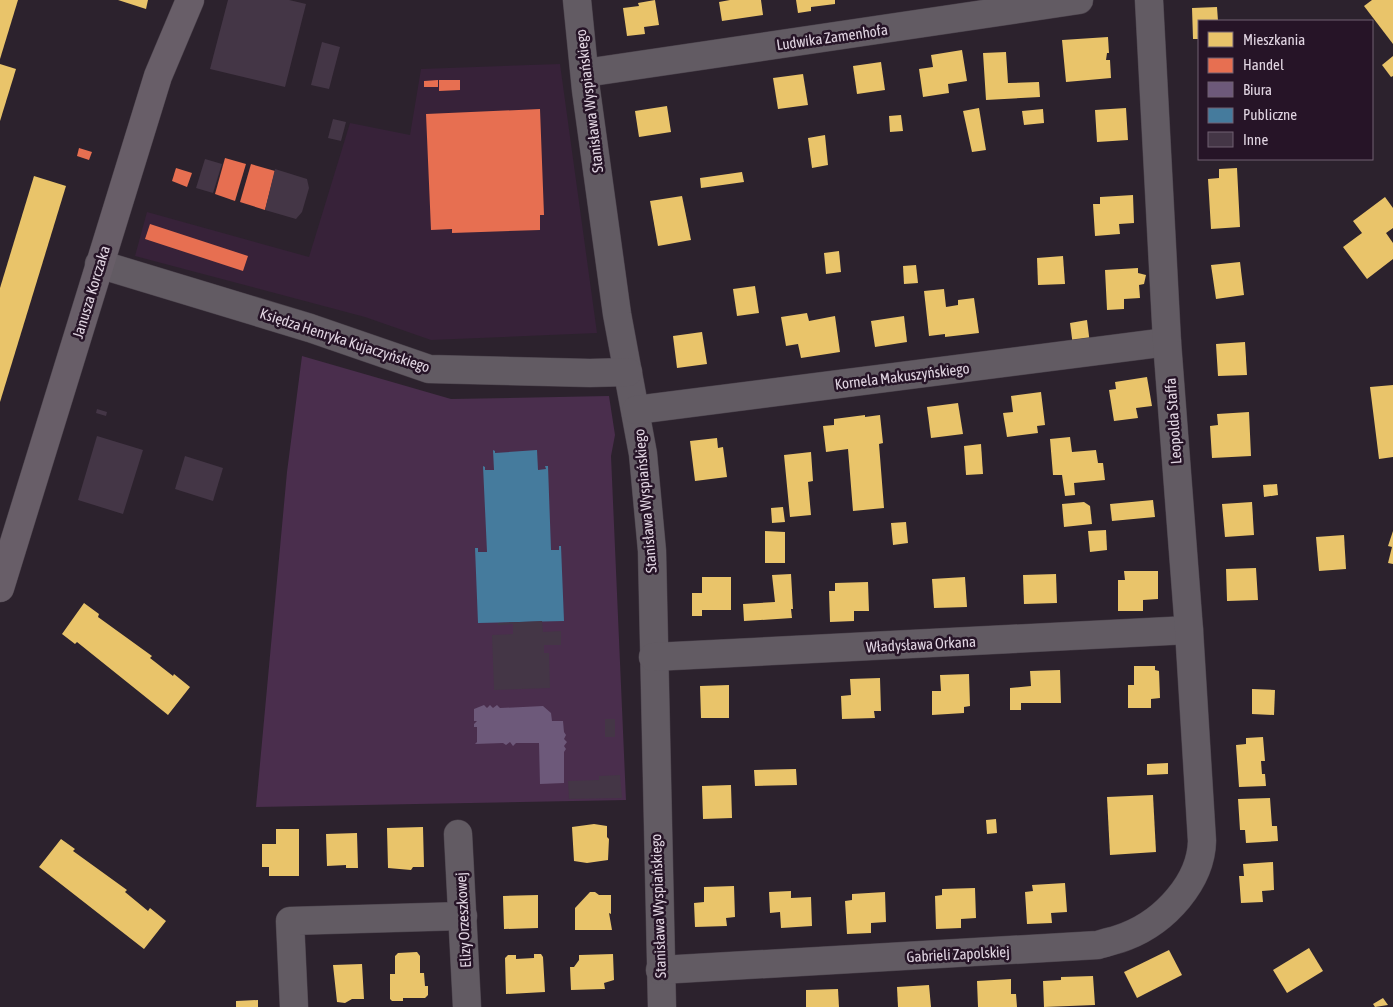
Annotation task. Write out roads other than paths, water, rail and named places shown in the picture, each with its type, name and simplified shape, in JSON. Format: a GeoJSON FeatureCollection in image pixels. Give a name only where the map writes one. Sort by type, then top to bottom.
{"type":"FeatureCollection","features":[{"type":"Feature","properties":{"kind":"street","name":"Janusza Korczaka"},"geometry":{"type":"LineString","coordinates":[[0,588],[158,76],[190,0]]}},
{"type":"Feature","properties":{"kind":"street","name":"Stanisława Wyspiańskiego"},"geometry":{"type":"LineString","coordinates":[[577,0],[617,314],[636,410],[652,551],[662,1007]]}},
{"type":"Feature","properties":{"kind":"street","name":"Ludwika Zamenhofa"},"geometry":{"type":"LineString","coordinates":[[585,73],[1079,0]]}},
{"type":"Feature","properties":{"kind":"street","name":"Leopolda Staffa"},"geometry":{"type":"LineString","coordinates":[[1149,0],[1167,342],[1189,630],[1202,841]]}},
{"type":"Feature","properties":{"kind":"street","name":"Księdza Henryka Kujaczyńskiego"},"geometry":{"type":"LineString","coordinates":[[99,264],[301,325],[428,369],[590,373],[628,372]]}},
{"type":"Feature","properties":{"kind":"street","name":"Kornela Makuszyńskiego"},"geometry":{"type":"LineString","coordinates":[[636,410],[1167,342]]}},
{"type":"Feature","properties":{"kind":"street","name":"Władysława Orkana"},"geometry":{"type":"LineString","coordinates":[[653,658],[1189,630]]}},
{"type":"Feature","properties":{"kind":"street","name":"Elizy Orzeszkowej"},"geometry":{"type":"LineString","coordinates":[[458,834],[467,1007]]}},
{"type":"Feature","properties":{"kind":"street","name":"Gabrieli Zapolskiej"},"geometry":{"type":"LineString","coordinates":[[660,970],[1098,945],[1128,936],[1150,923],[1185,891],[1196,873],[1202,855],[1202,841]]}},
{"type":"Feature","properties":{"kind":"street"},"geometry":{"type":"LineString","coordinates":[[294,1007],[290,921],[462,916]]}}]}
